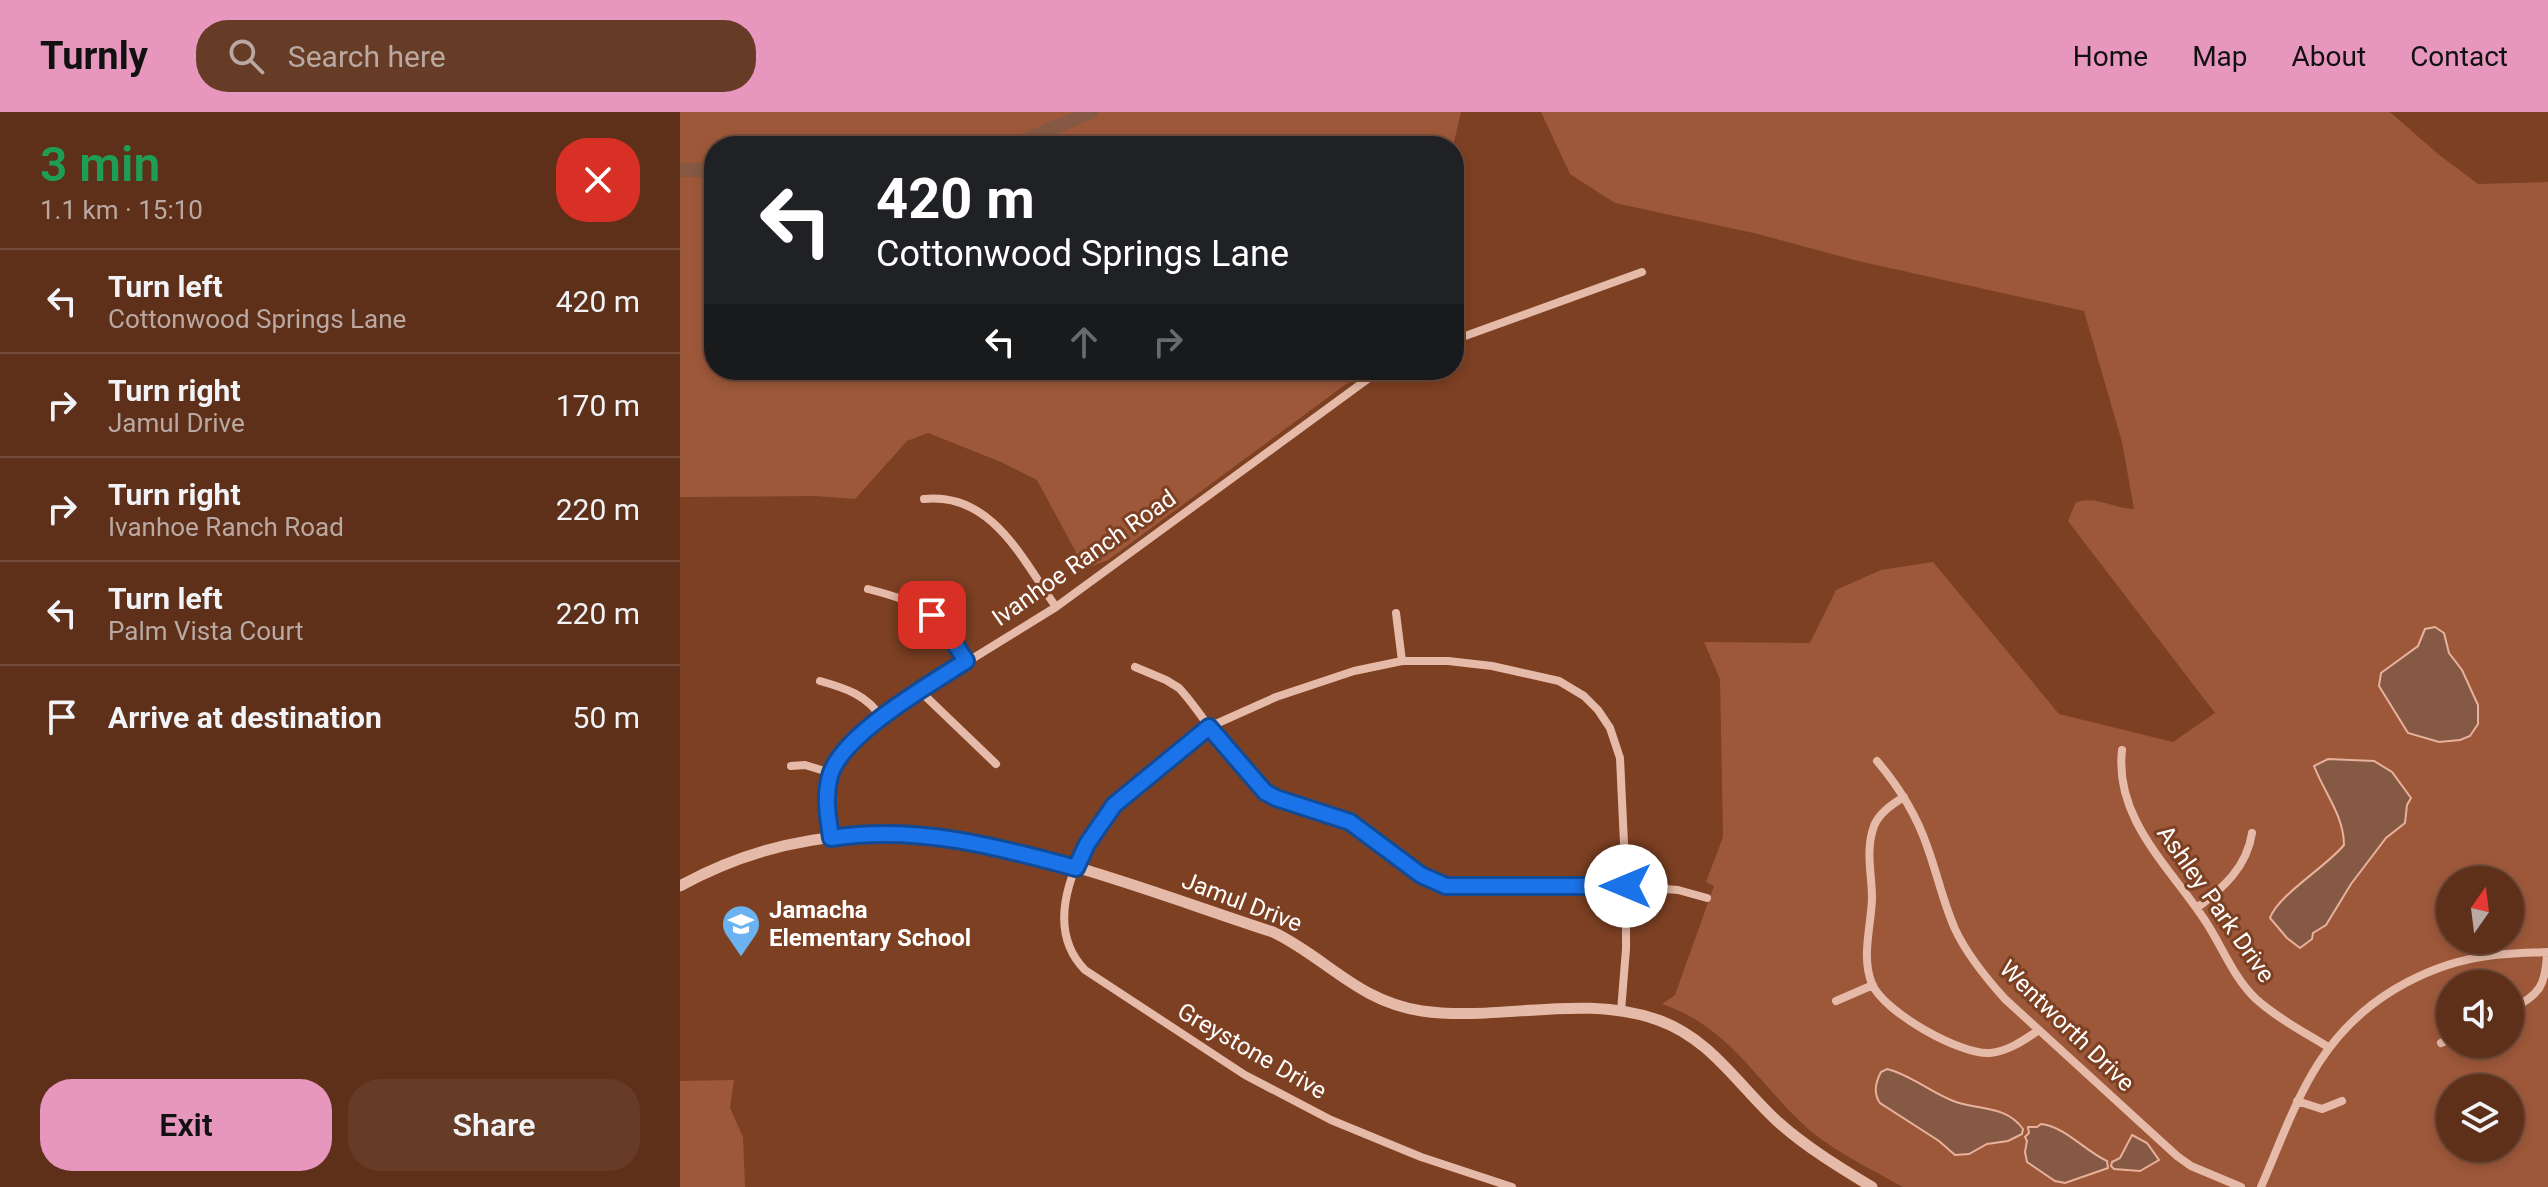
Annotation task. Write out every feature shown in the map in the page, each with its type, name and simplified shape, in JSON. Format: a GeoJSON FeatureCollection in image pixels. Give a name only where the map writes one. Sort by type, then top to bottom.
{"type":"FeatureCollection","features":[{"type":"Feature","properties":{"kind":"street"},"geometry":{"type":"LineString","coordinates":[[1464,336],[1642,272]]}},
{"type":"Feature","properties":{"kind":"street","name":"Ivanhoe Ranch Road"},"geometry":{"type":"LineString","coordinates":[[831,838],[826,798],[831,773],[851,742],[920,691],[1056,607],[1366,380]]}},
{"type":"Feature","properties":{"kind":"street"},"geometry":{"type":"LineString","coordinates":[[924,499],[967,504],[989,517],[1056,607]]}},
{"type":"Feature","properties":{"kind":"street"},"geometry":{"type":"LineString","coordinates":[[868,589],[905,599],[932,615],[944,627],[966,661]]}},
{"type":"Feature","properties":{"kind":"street"},"geometry":{"type":"LineString","coordinates":[[1396,613],[1402,661]]}},
{"type":"Feature","properties":{"kind":"street","name":"Greystone Drive"},"geometry":{"type":"LineString","coordinates":[[1512,1187],[1421,1157],[1331,1120],[1240,1072],[1091,974],[1071,952],[1063,930],[1065,903],[1087,844],[1114,805],[1209,727],[1317,682],[1402,661],[1448,661],[1543,676],[1567,685],[1591,702],[1610,728],[1620,758],[1626,886],[1626,949],[1621,1011]]}},
{"type":"Feature","properties":{"kind":"street"},"geometry":{"type":"LineString","coordinates":[[1135,667],[1179,688],[1265,792],[1350,822],[1433,881],[1461,887],[1626,886],[1678,890],[1707,898]]}},
{"type":"Feature","properties":{"kind":"street"},"geometry":{"type":"LineString","coordinates":[[820,681],[857,693],[878,711],[882,719]]}},
{"type":"Feature","properties":{"kind":"street"},"geometry":{"type":"LineString","coordinates":[[920,691],[996,764]]}},
{"type":"Feature","properties":{"kind":"street","name":"Ashley Park Drive"},"geometry":{"type":"LineString","coordinates":[[2122,750],[2120,767],[2130,809],[2140,832],[2197,908],[2242,983],[2273,1012],[2328,1047]]}},
{"type":"Feature","properties":{"kind":"street","name":"Wentworth Drive"},"geometry":{"type":"LineString","coordinates":[[1877,761],[1916,818],[1955,928],[1971,957],[2005,999],[2184,1162],[2241,1187]]}},
{"type":"Feature","properties":{"kind":"street"},"geometry":{"type":"LineString","coordinates":[[791,766],[805,765],[831,773]]}},
{"type":"Feature","properties":{"kind":"street"},"geometry":{"type":"LineString","coordinates":[[1904,797],[1890,805],[1875,823],[1868,847],[1872,885],[1867,946],[1873,985],[1885,1002],[1901,1015],[1966,1050],[1982,1053],[2003,1050],[2039,1030]]}},
{"type":"Feature","properties":{"kind":"street"},"geometry":{"type":"LineString","coordinates":[[2197,908],[2226,886],[2242,861],[2252,833]]}},
{"type":"Feature","properties":{"kind":"street","name":"Jamul Drive"},"geometry":{"type":"LineString","coordinates":[[680,886],[726,864],[761,852],[831,838],[883,834],[947,838],[988,845],[1076,868],[1273,932],[1294,942],[1361,991],[1399,1006],[1440,1013],[1608,1009],[1658,1020],[1695,1039],[1718,1057],[1740,1084],[1788,1130],[1872,1187]]}},
{"type":"Feature","properties":{"kind":"street"},"geometry":{"type":"LineString","coordinates":[[2261,1187],[2297,1101],[2328,1047],[2372,1003],[2437,967],[2480,957],[2548,952],[2546,976],[2536,994],[2524,1001]]}},
{"type":"Feature","properties":{"kind":"street"},"geometry":{"type":"LineString","coordinates":[[1836,1001],[1873,985]]}},
{"type":"Feature","properties":{"kind":"street"},"geometry":{"type":"LineString","coordinates":[[2297,1101],[2322,1109],[2342,1101]]}},
{"type":"Feature","properties":{"kind":"shaded area"},"geometry":{"type":"Polygon","coordinates":[[[680,112],[1461,112],[1455,136],[704,136],[704,380],[1351,380],[1108,560],[1085,569],[1037,480],[928,433],[907,441],[855,499],[815,496],[680,497],[680,112]]]}},
{"type":"Feature","properties":{"kind":"shaded area"},"geometry":{"type":"Polygon","coordinates":[[[1541,112],[2390,112],[2478,184],[2548,182],[2548,1187],[1903,1187],[1822,1140],[1793,1115],[1727,1043],[1687,1015],[1662,1004],[1675,995],[1714,886],[1706,882],[1723,837],[1720,679],[1704,642],[1810,643],[1836,590],[1881,570],[1933,562],[2059,714],[2173,742],[2215,713],[2068,521],[2076,502],[2091,500],[2134,509],[2122,442],[2084,311],[1615,203],[1570,174],[1541,112]]]}},
{"type":"Feature","properties":{"kind":"shaded area"},"geometry":{"type":"Polygon","coordinates":[[[2435,627],[2444,633],[2449,653],[2462,670],[2478,705],[2478,724],[2470,736],[2460,740],[2439,742],[2408,733],[2379,686],[2381,673],[2418,646],[2425,629],[2435,627]]]}},
{"type":"Feature","properties":{"kind":"shaded area"},"geometry":{"type":"Polygon","coordinates":[[[2328,759],[2374,761],[2392,772],[2411,798],[2405,823],[2386,838],[2351,884],[2326,925],[2313,933],[2312,939],[2300,948],[2270,918],[2282,900],[2344,845],[2341,824],[2314,766],[2328,759]]]}},
{"type":"Feature","properties":{"kind":"shaded area"},"geometry":{"type":"Polygon","coordinates":[[[1887,1069],[1956,1102],[2001,1112],[2017,1122],[2023,1129],[2022,1134],[2008,1141],[1987,1144],[1969,1154],[1955,1155],[1880,1103],[1876,1084],[1881,1072],[1887,1069]]]}},
{"type":"Feature","properties":{"kind":"shaded area"},"geometry":{"type":"Polygon","coordinates":[[[734,1080],[730,1108],[743,1137],[745,1187],[680,1187],[680,1081],[734,1080]]]}},
{"type":"Feature","properties":{"kind":"shaded area"},"geometry":{"type":"Polygon","coordinates":[[[2041,1124],[2066,1134],[2107,1161],[2108,1168],[2065,1183],[2055,1181],[2027,1162],[2025,1137],[2029,1133],[2028,1127],[2041,1124]]]}},
{"type":"Feature","properties":{"kind":"shaded area"},"geometry":{"type":"Polygon","coordinates":[[[2132,1135],[2147,1143],[2159,1160],[2140,1171],[2114,1169],[2112,1162],[2120,1158],[2132,1135]]]}},
{"type":"Feature","properties":{"kind":"waterway"},"geometry":{"type":"LineString","coordinates":[[1035,136],[1091,112]]}},
{"type":"Feature","properties":{"kind":"waterway"},"geometry":{"type":"LineString","coordinates":[[680,170],[704,170]]}},
{"type":"Feature","properties":{"kind":"place","name":"Jamacha Elementary School"},"geometry":{"type":"Point","coordinates":[741,958]}},
{"type":"Feature","properties":{"kind":"route"},"geometry":{"type":"LineString","coordinates":[[932,615],[944,627],[966,661],[851,742],[831,773],[826,798],[831,838],[927,835],[988,845],[1076,868],[1087,844],[1114,805],[1209,727],[1265,792],[1350,822],[1421,875],[1446,886],[1626,886]]}}]}
